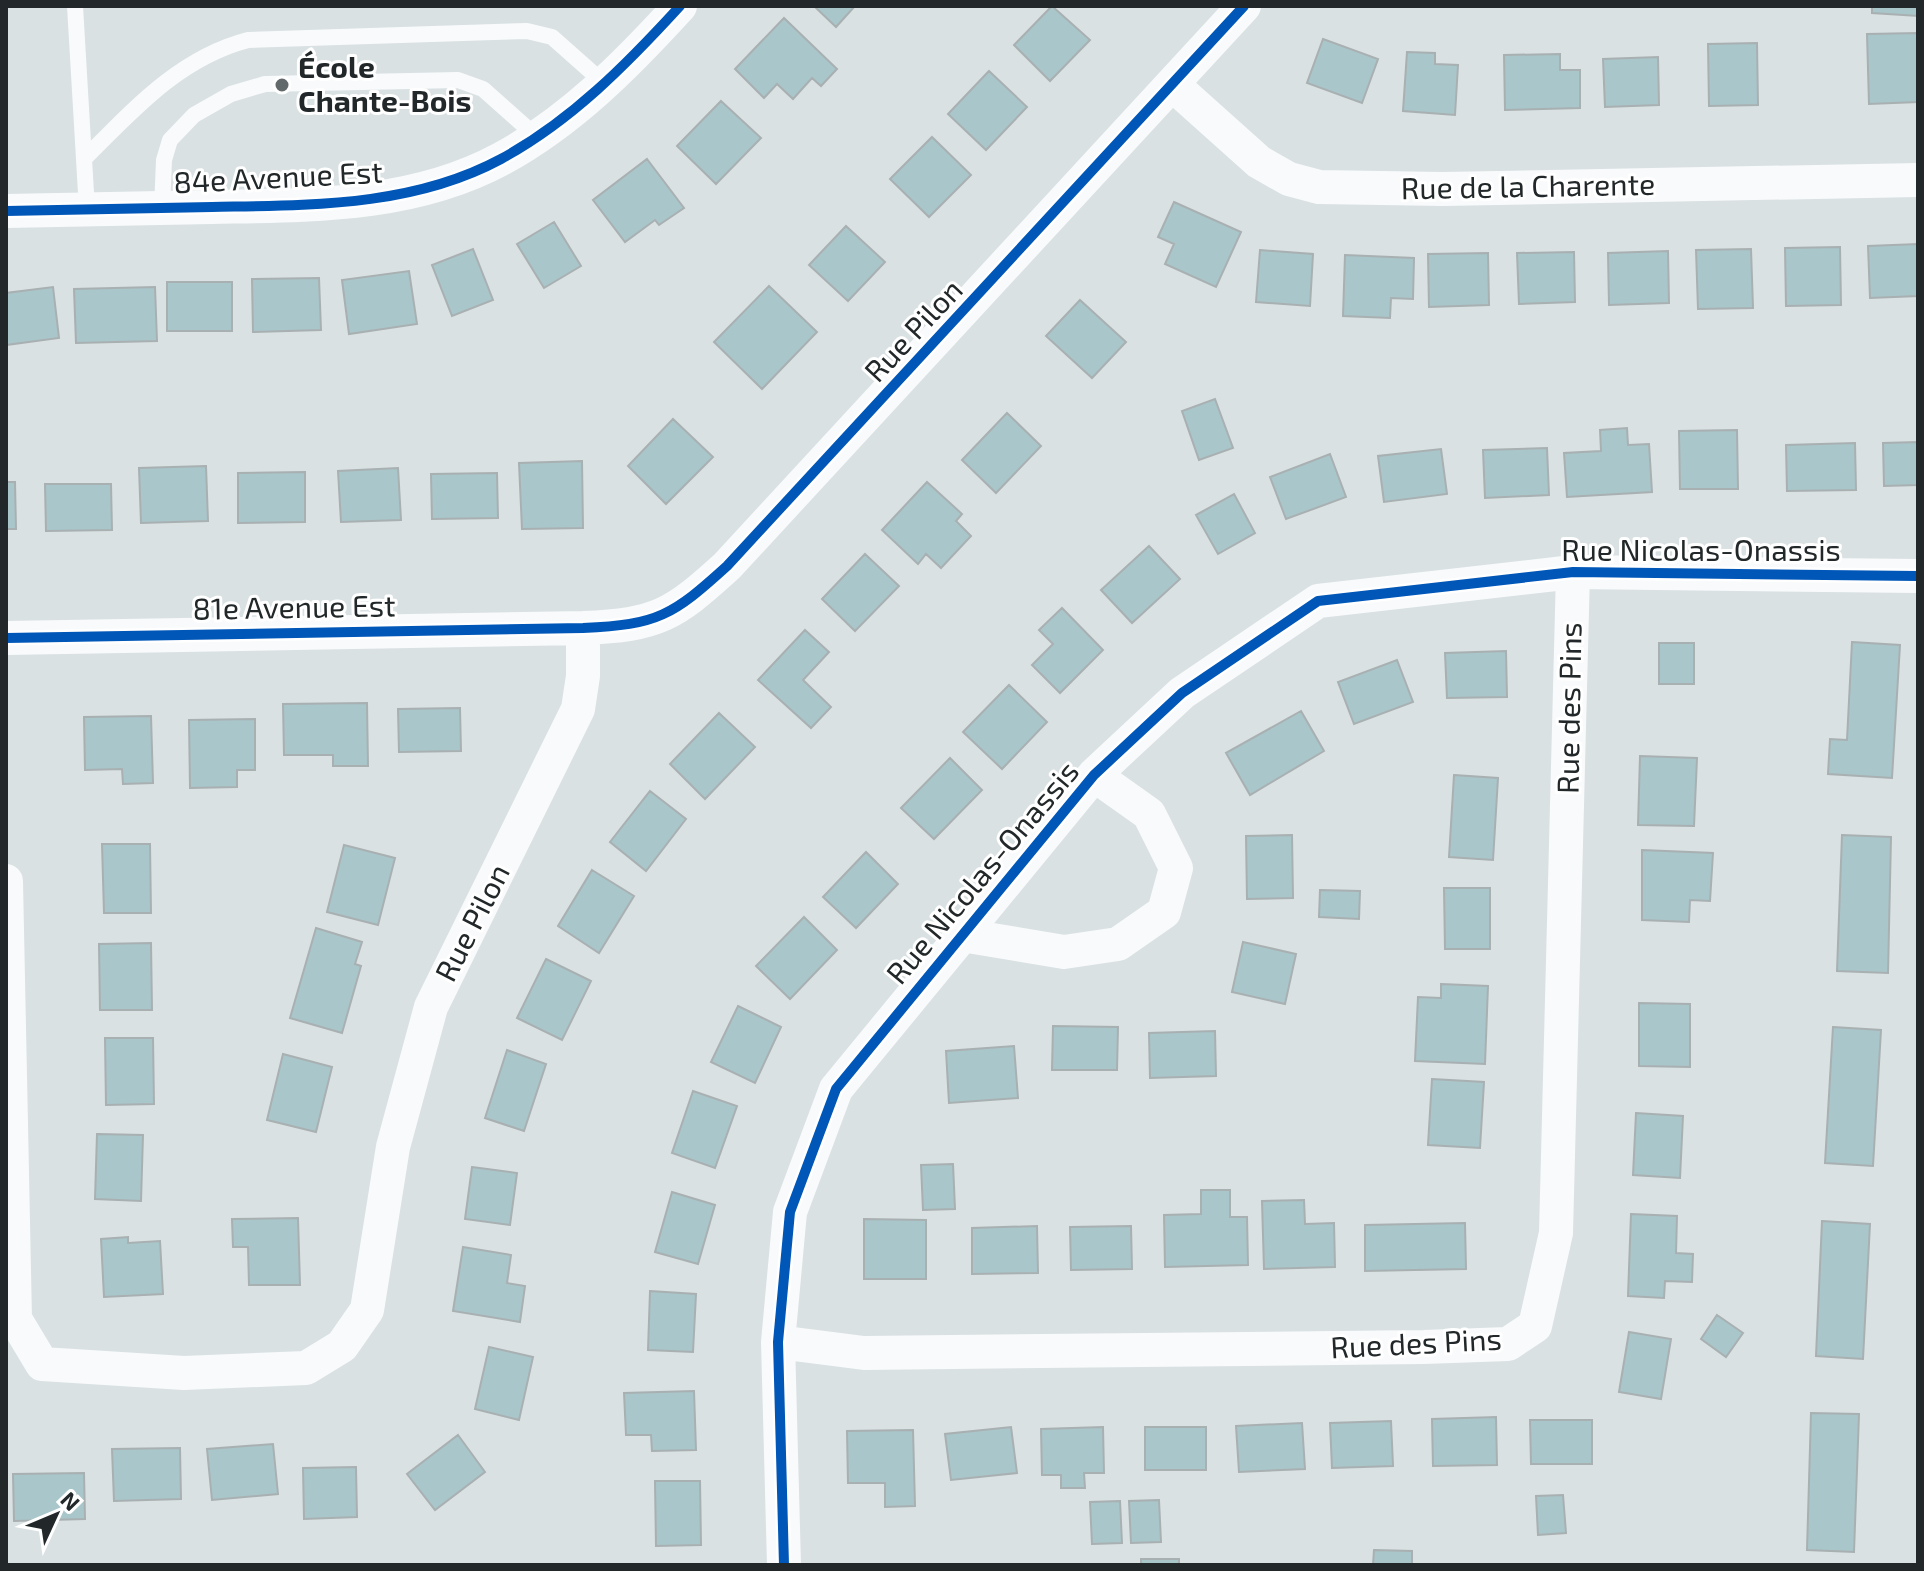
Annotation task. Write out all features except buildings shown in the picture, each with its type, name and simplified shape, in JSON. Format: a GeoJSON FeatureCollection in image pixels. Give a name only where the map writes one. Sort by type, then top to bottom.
{"type":"FeatureCollection","features":[{"type":"Feature","properties":{"kind":"street","name":"84e Avenue Est"},"geometry":{"type":"LineString","coordinates":[[6,211],[351,202],[402,194],[477,170],[537,137],[605,84],[680,6]]}},
{"type":"Feature","properties":{"kind":"street","name":"Rue Pilon"},"geometry":{"type":"LineString","coordinates":[[6,881],[15,1319],[42,1364],[184,1373],[306,1368],[342,1346],[367,1310],[393,1147],[431,1007],[578,709],[583,676],[583,628],[659,617],[695,596],[934,346],[1244,6]]}},
{"type":"Feature","properties":{"kind":"street","name":"Rue de la Charente"},"geometry":{"type":"LineString","coordinates":[[1173,85],[1259,162],[1289,179],[1319,187],[1412,190],[1918,180]]}},
{"type":"Feature","properties":{"kind":"street","name":"Rue Nicolas-Onassis"},"geometry":{"type":"LineString","coordinates":[[784,1565],[778,1342],[790,1212],[836,1089],[1094,775],[1182,693],[1318,601],[1573,572],[1918,576]]}},
{"type":"Feature","properties":{"kind":"street","name":"Rue des Pins"},"geometry":{"type":"LineString","coordinates":[[778,1342],[864,1353],[1408,1347],[1508,1344],[1535,1326],[1556,1233],[1573,572]]}},
{"type":"Feature","properties":{"kind":"street","name":"81e Avenue Est"},"geometry":{"type":"LineString","coordinates":[[6,638],[583,628]]}},
{"type":"Feature","properties":{"kind":"street","name":"Rue Nicolas-Onassis"},"geometry":{"type":"LineString","coordinates":[[962,935],[1064,952],[1118,944],[1164,912],[1176,868],[1149,814],[1094,775]]}},
{"type":"Feature","properties":{"kind":"lane"},"geometry":{"type":"LineString","coordinates":[[75,6],[87,210]]}},
{"type":"Feature","properties":{"kind":"lane"},"geometry":{"type":"LineString","coordinates":[[84,159],[168,79],[206,54],[248,40],[527,31],[552,37],[605,84]]}},
{"type":"Feature","properties":{"kind":"lane"},"geometry":{"type":"LineString","coordinates":[[162,208],[164,160],[170,140],[194,115],[216,101],[256,86],[458,80],[483,89],[537,137]]}},
{"type":"Feature","properties":{"kind":"cycle path"},"geometry":{"type":"LineString","coordinates":[[6,211],[323,204],[396,195],[432,186],[467,175],[501,159],[551,127],[619,70],[680,6]]}},
{"type":"Feature","properties":{"kind":"cycle path"},"geometry":{"type":"LineString","coordinates":[[6,638],[583,628],[630,624],[663,614],[692,596],[727,566],[1244,6]]}},
{"type":"Feature","properties":{"kind":"cycle path"},"geometry":{"type":"LineString","coordinates":[[784,1565],[778,1342],[790,1212],[836,1089],[1094,775],[1182,693],[1318,601],[1573,572],[1918,576]]}},
{"type":"Feature","properties":{"kind":"place","name":"École Chante-Bois"},"geometry":{"type":"Point","coordinates":[282,85]}}]}
